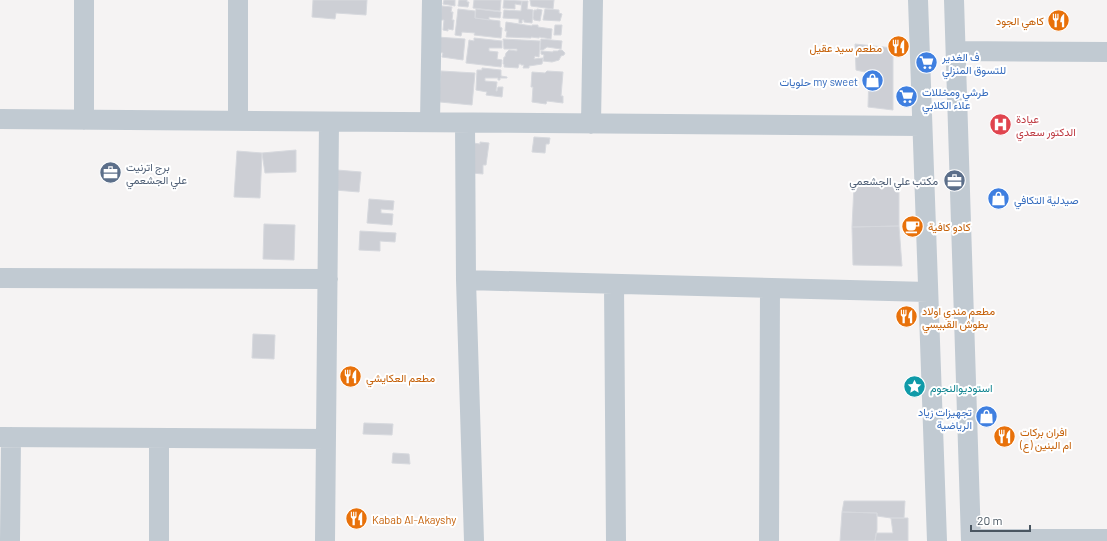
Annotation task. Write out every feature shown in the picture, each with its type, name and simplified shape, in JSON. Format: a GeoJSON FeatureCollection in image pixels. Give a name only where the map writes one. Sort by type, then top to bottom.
{"type":"FeatureCollection","features":[{"type":"Feature","properties":{"kind":"street"},"geometry":{"type":"LineString","coordinates":[[84,0],[84,120]]}},
{"type":"Feature","properties":{"kind":"street"},"geometry":{"type":"LineString","coordinates":[[238,0],[238,121]]}},
{"type":"Feature","properties":{"kind":"street"},"geometry":{"type":"LineString","coordinates":[[430,122],[432,0]]}},
{"type":"Feature","properties":{"kind":"street"},"geometry":{"type":"LineString","coordinates":[[591,124],[593,0]]}},
{"type":"Feature","properties":{"kind":"street"},"geometry":{"type":"LineString","coordinates":[[918,0],[936,541]]}},
{"type":"Feature","properties":{"kind":"street"},"geometry":{"type":"LineString","coordinates":[[954,0],[971,540],[1107,539]]}},
{"type":"Feature","properties":{"kind":"street"},"geometry":{"type":"LineString","coordinates":[[956,51],[1107,52]]}},
{"type":"Feature","properties":{"kind":"street"},"geometry":{"type":"LineString","coordinates":[[0,119],[922,126]]}},
{"type":"Feature","properties":{"kind":"street"},"geometry":{"type":"LineString","coordinates":[[326,541],[328,122]]}},
{"type":"Feature","properties":{"kind":"street"},"geometry":{"type":"LineString","coordinates":[[465,123],[466,280],[474,541]]}},
{"type":"Feature","properties":{"kind":"street"},"geometry":{"type":"LineString","coordinates":[[0,278],[328,279]]}},
{"type":"Feature","properties":{"kind":"street"},"geometry":{"type":"LineString","coordinates":[[466,280],[928,292]]}},
{"type":"Feature","properties":{"kind":"street"},"geometry":{"type":"LineString","coordinates":[[614,284],[616,541]]}},
{"type":"Feature","properties":{"kind":"street"},"geometry":{"type":"LineString","coordinates":[[769,541],[770,288]]}},
{"type":"Feature","properties":{"kind":"street"},"geometry":{"type":"LineString","coordinates":[[10,541],[5,437],[326,438]]}},
{"type":"Feature","properties":{"kind":"street"},"geometry":{"type":"LineString","coordinates":[[159,541],[160,438]]}},
{"type":"Feature","properties":{"kind":"building"},"geometry":{"type":"Polygon","coordinates":[[[313,0],[367,0],[366,15],[336,13],[335,19],[312,17],[313,0]]]}},
{"type":"Feature","properties":{"kind":"building"},"geometry":{"type":"Polygon","coordinates":[[[444,0],[455,0],[455,6],[443,4],[444,0]]]}},
{"type":"Feature","properties":{"kind":"building"},"geometry":{"type":"Polygon","coordinates":[[[459,0],[467,0],[467,2],[469,2],[468,7],[458,6],[459,0]]]}},
{"type":"Feature","properties":{"kind":"building"},"geometry":{"type":"Polygon","coordinates":[[[474,0],[501,0],[500,11],[473,8],[474,0]]]}},
{"type":"Feature","properties":{"kind":"building"},"geometry":{"type":"Polygon","coordinates":[[[504,0],[522,1],[521,5],[515,4],[515,9],[503,8],[504,0]]]}},
{"type":"Feature","properties":{"kind":"building"},"geometry":{"type":"Polygon","coordinates":[[[530,0],[554,0],[553,9],[531,6],[530,0]]]}},
{"type":"Feature","properties":{"kind":"building"},"geometry":{"type":"Polygon","coordinates":[[[522,1],[528,1],[527,9],[533,10],[532,23],[524,22],[524,20],[522,20],[522,23],[519,23],[519,19],[503,18],[504,10],[521,11],[522,1]]]}},
{"type":"Feature","properties":{"kind":"building"},"geometry":{"type":"Polygon","coordinates":[[[442,6],[452,7],[452,20],[454,20],[453,30],[443,30],[444,20],[440,20],[442,6]]]}},
{"type":"Feature","properties":{"kind":"building"},"geometry":{"type":"Polygon","coordinates":[[[458,9],[475,11],[475,18],[500,21],[500,27],[502,28],[501,38],[462,32],[461,36],[455,35],[458,9]]]}},
{"type":"Feature","properties":{"kind":"building"},"geometry":{"type":"Polygon","coordinates":[[[476,9],[501,12],[500,18],[489,17],[489,20],[475,18],[476,9]]]}},
{"type":"Feature","properties":{"kind":"building"},"geometry":{"type":"Polygon","coordinates":[[[545,9],[559,10],[559,13],[562,14],[560,21],[543,20],[545,9]]]}},
{"type":"Feature","properties":{"kind":"building"},"geometry":{"type":"Polygon","coordinates":[[[534,10],[542,10],[540,21],[534,20],[533,18],[534,10]]]}},
{"type":"Feature","properties":{"kind":"building"},"geometry":{"type":"Polygon","coordinates":[[[506,22],[532,26],[538,25],[538,27],[552,29],[551,39],[539,37],[506,37],[506,22]]]}},
{"type":"Feature","properties":{"kind":"building"},"geometry":{"type":"Polygon","coordinates":[[[555,25],[562,25],[561,35],[554,35],[555,25]]]}},
{"type":"Feature","properties":{"kind":"building"},"geometry":{"type":"Polygon","coordinates":[[[437,37],[465,39],[463,60],[442,57],[443,53],[437,52],[437,37]]]}},
{"type":"Feature","properties":{"kind":"building"},"geometry":{"type":"Polygon","coordinates":[[[474,38],[502,41],[502,48],[489,48],[489,51],[498,52],[497,59],[502,60],[501,67],[466,63],[469,40],[474,41],[474,38]]]}},
{"type":"Feature","properties":{"kind":"building"},"geometry":{"type":"Polygon","coordinates":[[[503,39],[540,41],[539,57],[535,56],[534,59],[543,58],[542,64],[529,66],[529,68],[523,68],[524,65],[521,64],[519,64],[518,68],[504,67],[504,57],[506,53],[509,50],[517,51],[517,49],[504,49],[503,39]]]}},
{"type":"Feature","properties":{"kind":"building"},"geometry":{"type":"Polygon","coordinates":[[[541,39],[562,41],[561,49],[547,47],[540,50],[541,39]]]}},
{"type":"Feature","properties":{"kind":"building"},"geometry":{"type":"Polygon","coordinates":[[[855,44],[893,48],[893,110],[868,107],[869,73],[856,70],[855,44]]]}},
{"type":"Feature","properties":{"kind":"building"},"geometry":{"type":"Polygon","coordinates":[[[562,50],[565,53],[559,60],[552,62],[543,61],[544,55],[541,54],[541,51],[553,52],[562,50]]]}},
{"type":"Feature","properties":{"kind":"building"},"geometry":{"type":"Polygon","coordinates":[[[482,68],[501,70],[501,76],[507,77],[500,78],[500,80],[498,80],[498,78],[485,78],[485,81],[497,82],[496,91],[498,87],[503,87],[502,97],[486,95],[487,92],[476,90],[477,70],[482,70],[482,68]]]}},
{"type":"Feature","properties":{"kind":"building"},"geometry":{"type":"Polygon","coordinates":[[[441,71],[475,73],[472,105],[440,102],[441,71]]]}},
{"type":"Feature","properties":{"kind":"building"},"geometry":{"type":"Polygon","coordinates":[[[547,71],[563,72],[561,96],[563,96],[563,103],[547,101],[546,104],[532,102],[532,72],[545,73],[547,71]]]}},
{"type":"Feature","properties":{"kind":"building"},"geometry":{"type":"Polygon","coordinates":[[[534,137],[550,138],[549,144],[546,144],[545,153],[532,152],[534,137]]]}},
{"type":"Feature","properties":{"kind":"building"},"geometry":{"type":"Polygon","coordinates":[[[480,142],[489,143],[486,165],[483,165],[483,174],[472,173],[473,143],[480,144],[480,142]]]}},
{"type":"Feature","properties":{"kind":"building"},"geometry":{"type":"Polygon","coordinates":[[[296,150],[296,172],[265,173],[262,153],[296,150]]]}},
{"type":"Feature","properties":{"kind":"building"},"geometry":{"type":"Polygon","coordinates":[[[237,151],[262,153],[260,198],[234,197],[237,151]]]}},
{"type":"Feature","properties":{"kind":"building"},"geometry":{"type":"Polygon","coordinates":[[[337,170],[361,172],[359,192],[335,190],[337,170]]]}},
{"type":"Feature","properties":{"kind":"building"},"geometry":{"type":"Polygon","coordinates":[[[854,186],[899,186],[899,226],[852,227],[854,186]]]}},
{"type":"Feature","properties":{"kind":"building"},"geometry":{"type":"Polygon","coordinates":[[[369,199],[394,201],[393,210],[381,209],[381,213],[393,214],[392,225],[367,223],[369,199]]]}},
{"type":"Feature","properties":{"kind":"building"},"geometry":{"type":"Polygon","coordinates":[[[264,224],[295,225],[294,260],[263,259],[264,224]]]}},
{"type":"Feature","properties":{"kind":"building"},"geometry":{"type":"Polygon","coordinates":[[[899,226],[902,266],[853,265],[852,227],[899,226]]]}},
{"type":"Feature","properties":{"kind":"building"},"geometry":{"type":"Polygon","coordinates":[[[360,231],[396,233],[395,242],[380,241],[380,251],[359,250],[360,231]]]}},
{"type":"Feature","properties":{"kind":"building"},"geometry":{"type":"Polygon","coordinates":[[[253,334],[275,335],[274,359],[252,358],[253,334]]]}},
{"type":"Feature","properties":{"kind":"building"},"geometry":{"type":"Polygon","coordinates":[[[364,423],[393,424],[392,435],[363,434],[364,423]]]}},
{"type":"Feature","properties":{"kind":"building"},"geometry":{"type":"Polygon","coordinates":[[[393,453],[409,454],[410,464],[392,463],[393,453]]]}},
{"type":"Feature","properties":{"kind":"building"},"geometry":{"type":"Polygon","coordinates":[[[844,501],[905,501],[904,518],[877,516],[877,513],[842,512],[844,501]]]}},
{"type":"Feature","properties":{"kind":"building"},"geometry":{"type":"Polygon","coordinates":[[[842,512],[877,513],[877,530],[875,541],[840,541],[842,512]]]}},
{"type":"Feature","properties":{"kind":"building"},"geometry":{"type":"Polygon","coordinates":[[[891,518],[908,518],[908,541],[875,541],[876,533],[893,533],[891,518]]]}},
{"type":"Feature","properties":{"kind":"place","name":"كاهي الجود"},"geometry":{"type":"Point","coordinates":[1059,20]}},
{"type":"Feature","properties":{"kind":"place","name":"مطعم سيد عقيل"},"geometry":{"type":"Point","coordinates":[898,47]}},
{"type":"Feature","properties":{"kind":"place","name":"ف الغدير للتسوق المنزلي"},"geometry":{"type":"Point","coordinates":[926,62]}},
{"type":"Feature","properties":{"kind":"place","name":"حلويات my sweet"},"geometry":{"type":"Point","coordinates":[873,81]}},
{"type":"Feature","properties":{"kind":"place","name":"طرشي ومخللات علاء الكلابي"},"geometry":{"type":"Point","coordinates":[907,97]}},
{"type":"Feature","properties":{"kind":"place","name":"عيادة الدكتور سعدي"},"geometry":{"type":"Point","coordinates":[1000,124]}},
{"type":"Feature","properties":{"kind":"place","name":"برج اترنيت علي الجشعمي"},"geometry":{"type":"Point","coordinates":[110,172]}},
{"type":"Feature","properties":{"kind":"place","name":"مكتب علي الجشعمي"},"geometry":{"type":"Point","coordinates":[954,180]}},
{"type":"Feature","properties":{"kind":"place","name":"صيدلية التكافي"},"geometry":{"type":"Point","coordinates":[999,199]}},
{"type":"Feature","properties":{"kind":"place","name":"كادو كافية"},"geometry":{"type":"Point","coordinates":[912,226]}},
{"type":"Feature","properties":{"kind":"place","name":"مطعم مندي اولاد بطوش القبيسي"},"geometry":{"type":"Point","coordinates":[907,316]}},
{"type":"Feature","properties":{"kind":"place","name":"مطعم العكايشي"},"geometry":{"type":"Point","coordinates":[351,377]}},
{"type":"Feature","properties":{"kind":"place","name":"استوديوالنجوم"},"geometry":{"type":"Point","coordinates":[914,387]}},
{"type":"Feature","properties":{"kind":"place","name":"تجهيزات زياد الرياضية"},"geometry":{"type":"Point","coordinates":[987,417]}},
{"type":"Feature","properties":{"kind":"place","name":"افران بركات ام البنين (ع)"},"geometry":{"type":"Point","coordinates":[1005,437]}},
{"type":"Feature","properties":{"kind":"place","name":"Kabab Al-Akayshy"},"geometry":{"type":"Point","coordinates":[356,519]}}]}
